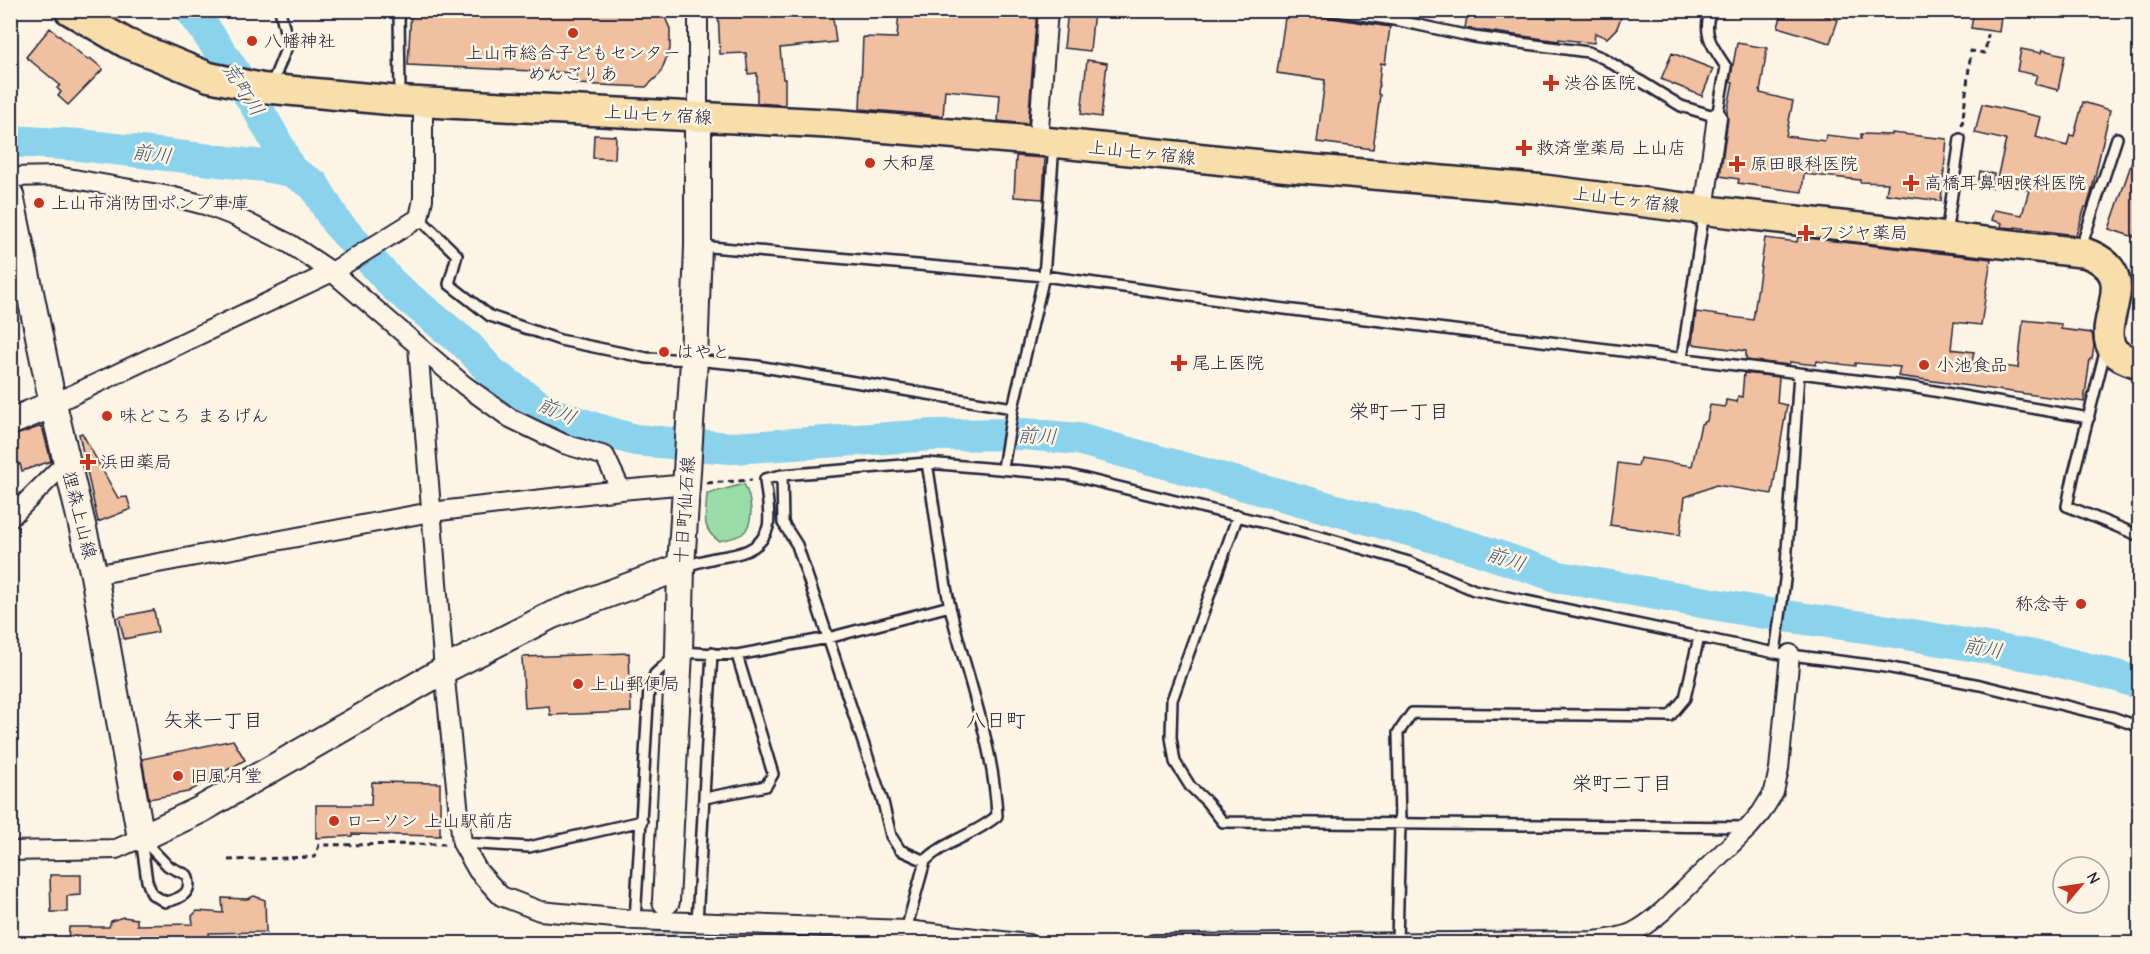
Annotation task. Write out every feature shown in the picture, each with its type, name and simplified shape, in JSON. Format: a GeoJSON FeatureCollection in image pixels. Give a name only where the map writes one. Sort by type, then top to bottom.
{"type":"FeatureCollection","features":[{"type":"Feature","properties":{"kind":"main road","name":"上山七ヶ宿線"},"geometry":{"type":"LineString","coordinates":[[69,10],[126,43],[209,77],[266,88],[411,101],[837,124],[1046,142],[1286,167],[1540,189],[2079,253],[2098,258],[2108,265],[2113,273],[2116,285],[2109,334]]}},
{"type":"Feature","properties":{"kind":"main road","name":"十日町仙石線"},"geometry":{"type":"LineString","coordinates":[[666,901],[679,652],[681,567],[694,360],[698,246],[698,118]]}},
{"type":"Feature","properties":{"kind":"main road","name":"狸森上山線"},"geometry":{"type":"LineString","coordinates":[[10,195],[53,404],[94,575],[141,838]]}},
{"type":"Feature","properties":{"kind":"main road"},"geometry":{"type":"LineString","coordinates":[[2109,334],[2113,350],[2139,364]]}},
{"type":"Feature","properties":{"kind":"main road"},"geometry":{"type":"LineString","coordinates":[[10,422],[53,404]]}},
{"type":"Feature","properties":{"kind":"main road"},"geometry":{"type":"LineString","coordinates":[[141,838],[200,810],[444,670],[552,615],[681,567]]}},
{"type":"Feature","properties":{"kind":"street"},"geometry":{"type":"LineString","coordinates":[[698,10],[698,118]]}},
{"type":"Feature","properties":{"kind":"street"},"geometry":{"type":"LineString","coordinates":[[1046,142],[1048,10]]}},
{"type":"Feature","properties":{"kind":"street"},"geometry":{"type":"LineString","coordinates":[[53,404],[333,272],[419,218],[423,199],[411,101]]}},
{"type":"Feature","properties":{"kind":"street"},"geometry":{"type":"LineString","coordinates":[[1704,210],[1717,117]]}},
{"type":"Feature","properties":{"kind":"street"},"geometry":{"type":"LineString","coordinates":[[10,177],[57,176],[170,196],[205,205],[234,216],[290,244],[333,272],[464,385],[510,418],[564,444],[605,456],[621,490]]}},
{"type":"Feature","properties":{"kind":"street"},"geometry":{"type":"LineString","coordinates":[[418,346],[444,670],[462,843],[478,871],[501,896],[540,911],[635,920],[906,930],[1028,944]]}},
{"type":"Feature","properties":{"kind":"street"},"geometry":{"type":"LineString","coordinates":[[10,518],[66,462]]}},
{"type":"Feature","properties":{"kind":"street"},"geometry":{"type":"LineString","coordinates":[[94,575],[431,512],[621,490],[688,476]]}},
{"type":"Feature","properties":{"kind":"street"},"geometry":{"type":"LineString","coordinates":[[1154,944],[1592,941],[1614,939],[1631,934],[1664,910],[1749,827],[1774,792],[1779,769],[1783,653]]}},
{"type":"Feature","properties":{"kind":"street"},"geometry":{"type":"LineString","coordinates":[[10,850],[116,849],[141,838]]}},
{"type":"Feature","properties":{"kind":"lane"},"geometry":{"type":"LineString","coordinates":[[266,88],[288,44],[280,10]]}},
{"type":"Feature","properties":{"kind":"lane"},"geometry":{"type":"LineString","coordinates":[[399,10],[411,101]]}},
{"type":"Feature","properties":{"kind":"lane"},"geometry":{"type":"LineString","coordinates":[[1329,10],[1474,36],[1588,52],[1603,58],[1681,106],[1717,117],[1726,67],[1706,32],[1708,17],[1712,10]]}},
{"type":"Feature","properties":{"kind":"lane"},"geometry":{"type":"LineString","coordinates":[[2079,253],[2117,138]]}},
{"type":"Feature","properties":{"kind":"lane"},"geometry":{"type":"LineString","coordinates":[[1946,238],[1960,140]]}},
{"type":"Feature","properties":{"kind":"lane"},"geometry":{"type":"LineString","coordinates":[[1002,468],[1013,408],[1044,276],[1046,142]]}},
{"type":"Feature","properties":{"kind":"lane"},"geometry":{"type":"LineString","coordinates":[[1682,358],[1704,210]]}},
{"type":"Feature","properties":{"kind":"lane"},"geometry":{"type":"LineString","coordinates":[[419,218],[457,255],[449,284],[490,316],[571,342],[647,358],[758,366],[1013,408]]}},
{"type":"Feature","properties":{"kind":"lane"},"geometry":{"type":"LineString","coordinates":[[698,246],[1044,276],[1265,307],[1911,387],[2089,418]]}},
{"type":"Feature","properties":{"kind":"lane"},"geometry":{"type":"LineString","coordinates":[[2109,334],[2067,506],[2139,536]]}},
{"type":"Feature","properties":{"kind":"lane"},"geometry":{"type":"LineString","coordinates":[[1783,653],[1785,580],[1799,373]]}},
{"type":"Feature","properties":{"kind":"lane"},"geometry":{"type":"LineString","coordinates":[[906,930],[925,861],[933,854],[986,825],[997,816],[985,738],[950,606],[927,463]]}},
{"type":"Feature","properties":{"kind":"lane"},"geometry":{"type":"LineString","coordinates":[[681,567],[713,558],[736,556],[750,550],[759,541],[768,527],[765,479],[782,475],[927,463],[1070,475],[1238,515],[1409,562],[1474,590],[1783,653],[1886,667],[1980,685],[2112,717],[2139,727]]}},
{"type":"Feature","properties":{"kind":"lane"},"geometry":{"type":"LineString","coordinates":[[782,475],[783,523],[797,545],[883,802],[891,836],[900,850],[925,861]]}},
{"type":"Feature","properties":{"kind":"lane"},"geometry":{"type":"LineString","coordinates":[[1238,515],[1172,700],[1170,737],[1175,762],[1190,786],[1223,822],[1749,827]]}},
{"type":"Feature","properties":{"kind":"lane"},"geometry":{"type":"LineString","coordinates":[[635,920],[650,688],[655,674],[679,652],[737,655],[828,638],[950,606]]}},
{"type":"Feature","properties":{"kind":"lane"},"geometry":{"type":"LineString","coordinates":[[1397,942],[1400,823],[1398,733],[1412,713],[1670,716],[1685,698],[1699,637]]}},
{"type":"Feature","properties":{"kind":"lane"},"geometry":{"type":"LineString","coordinates":[[697,922],[712,653]]}},
{"type":"Feature","properties":{"kind":"lane"},"geometry":{"type":"LineString","coordinates":[[705,798],[766,786],[773,774],[737,655]]}},
{"type":"Feature","properties":{"kind":"lane"},"geometry":{"type":"LineString","coordinates":[[462,843],[529,847],[642,821]]}},
{"type":"Feature","properties":{"kind":"lane"},"geometry":{"type":"LineString","coordinates":[[141,838],[168,866],[187,875],[188,891],[179,899],[165,902],[152,894],[147,881],[141,838]]}},
{"type":"Feature","properties":{"kind":"path"},"geometry":{"type":"LineString","coordinates":[[1960,140],[1971,51],[1985,53],[1988,34]]}},
{"type":"Feature","properties":{"kind":"path"},"geometry":{"type":"LineString","coordinates":[[688,476],[765,479]]}},
{"type":"Feature","properties":{"kind":"path"},"geometry":{"type":"LineString","coordinates":[[228,860],[315,857],[319,845],[462,843]]}},
{"type":"Feature","properties":{"kind":"green space"},"geometry":{"type":"Polygon","coordinates":[[[744,484],[751,510],[749,523],[742,534],[719,541],[709,532],[707,526],[705,515],[707,494],[744,484]]]}},
{"type":"Feature","properties":{"kind":"building"},"geometry":{"type":"Polygon","coordinates":[[[411,10],[662,10],[670,29],[670,49],[660,74],[646,87],[576,84],[577,73],[408,65],[411,10]]]}},
{"type":"Feature","properties":{"kind":"building"},"geometry":{"type":"Polygon","coordinates":[[[718,10],[832,10],[836,42],[780,48],[783,79],[785,79],[785,105],[757,103],[757,73],[748,74],[746,53],[720,54],[718,10]]]}},
{"type":"Feature","properties":{"kind":"building"},"geometry":{"type":"Polygon","coordinates":[[[899,10],[1037,10],[1028,124],[998,121],[1000,95],[945,90],[943,116],[860,109],[863,37],[897,38],[899,10]]]}},
{"type":"Feature","properties":{"kind":"building"},"geometry":{"type":"Polygon","coordinates":[[[1068,10],[1094,10],[1090,51],[1064,48],[1068,10]]]}},
{"type":"Feature","properties":{"kind":"building"},"geometry":{"type":"Polygon","coordinates":[[[1468,10],[1609,10],[1622,15],[1617,28],[1607,38],[1595,33],[1594,43],[1559,39],[1559,41],[1465,28],[1468,10]]]}},
{"type":"Feature","properties":{"kind":"building"},"geometry":{"type":"Polygon","coordinates":[[[1783,10],[1825,10],[1823,15],[1838,20],[1830,43],[1778,27],[1783,10]]]}},
{"type":"Feature","properties":{"kind":"building"},"geometry":{"type":"Polygon","coordinates":[[[1974,10],[2002,10],[1999,32],[1971,28],[1974,10]]]}},
{"type":"Feature","properties":{"kind":"building"},"geometry":{"type":"Polygon","coordinates":[[[1286,11],[1390,27],[1385,64],[1381,63],[1378,94],[1380,95],[1373,149],[1317,142],[1325,80],[1277,73],[1286,11]]]}},
{"type":"Feature","properties":{"kind":"building"},"geometry":{"type":"Polygon","coordinates":[[[50,28],[88,60],[90,58],[103,69],[68,105],[58,96],[61,92],[57,88],[60,85],[26,57],[50,28]]]}},
{"type":"Feature","properties":{"kind":"building"},"geometry":{"type":"Polygon","coordinates":[[[1737,43],[1767,48],[1760,93],[1793,101],[1786,136],[1825,141],[1826,135],[1861,139],[1861,134],[1892,135],[1892,133],[1947,139],[1941,201],[1886,194],[1888,183],[1860,182],[1860,180],[1804,174],[1802,192],[1738,183],[1739,179],[1720,176],[1727,112],[1733,82],[1730,81],[1737,43]]]}},
{"type":"Feature","properties":{"kind":"building"},"geometry":{"type":"Polygon","coordinates":[[[2021,49],[2041,53],[2042,50],[2065,55],[2058,90],[2034,84],[2037,75],[2017,71],[2021,49]]]}},
{"type":"Feature","properties":{"kind":"building"},"geometry":{"type":"Polygon","coordinates":[[[1672,53],[1713,69],[1702,96],[1661,79],[1672,53]]]}},
{"type":"Feature","properties":{"kind":"building"},"geometry":{"type":"Polygon","coordinates":[[[1087,60],[1107,63],[1101,117],[1081,114],[1087,60]]]}},
{"type":"Feature","properties":{"kind":"building"},"geometry":{"type":"Polygon","coordinates":[[[2083,102],[2110,110],[2091,194],[2076,235],[2001,227],[2002,223],[1991,220],[1994,210],[2022,215],[2029,190],[1996,183],[2006,140],[1975,133],[1982,104],[2041,117],[2036,137],[2067,146],[2070,135],[2074,136],[2083,102]]]}},
{"type":"Feature","properties":{"kind":"building"},"geometry":{"type":"Polygon","coordinates":[[[594,135],[616,136],[615,159],[593,158],[594,135]]]}},
{"type":"Feature","properties":{"kind":"building"},"geometry":{"type":"Polygon","coordinates":[[[2137,147],[2139,147],[2139,223],[2134,237],[2109,229],[2137,147]]]}},
{"type":"Feature","properties":{"kind":"building"},"geometry":{"type":"Polygon","coordinates":[[[1016,156],[1045,158],[1043,199],[1014,197],[1016,156]]]}},
{"type":"Feature","properties":{"kind":"building"},"geometry":{"type":"Polygon","coordinates":[[[1980,171],[1994,174],[1992,188],[1978,185],[1980,171]]]}},
{"type":"Feature","properties":{"kind":"building"},"geometry":{"type":"Polygon","coordinates":[[[1798,237],[1991,259],[1981,325],[1954,322],[1951,349],[1974,352],[1972,362],[2018,368],[2023,320],[2061,324],[2061,329],[2092,333],[2094,346],[2084,402],[1898,376],[1900,367],[1855,363],[1855,366],[1817,361],[1816,365],[1790,362],[1789,365],[1746,360],[1746,351],[1692,344],[1696,312],[1753,320],[1765,238],[1797,242],[1798,237]]]}},
{"type":"Feature","properties":{"kind":"building"},"geometry":{"type":"Polygon","coordinates":[[[1744,373],[1779,377],[1777,403],[1787,405],[1772,494],[1716,485],[1685,497],[1680,535],[1610,525],[1618,463],[1638,466],[1640,458],[1692,466],[1701,424],[1707,421],[1710,405],[1725,407],[1726,400],[1737,402],[1738,396],[1742,397],[1744,373]]]}},
{"type":"Feature","properties":{"kind":"building"},"geometry":{"type":"Polygon","coordinates":[[[42,426],[51,461],[22,471],[20,464],[15,466],[10,452],[10,437],[42,426]]]}},
{"type":"Feature","properties":{"kind":"building"},"geometry":{"type":"Polygon","coordinates":[[[82,433],[118,498],[127,497],[131,509],[98,522],[79,434],[82,433]]]}},
{"type":"Feature","properties":{"kind":"building"},"geometry":{"type":"Polygon","coordinates":[[[154,610],[158,632],[124,639],[119,617],[154,610]]]}},
{"type":"Feature","properties":{"kind":"building"},"geometry":{"type":"Polygon","coordinates":[[[629,653],[631,712],[550,715],[549,706],[525,708],[522,657],[629,653]]]}},
{"type":"Feature","properties":{"kind":"building","name":"旧風月堂"},"geometry":{"type":"Polygon","coordinates":[[[233,740],[245,760],[188,792],[149,799],[142,759],[233,740]]]}},
{"type":"Feature","properties":{"kind":"building"},"geometry":{"type":"Polygon","coordinates":[[[372,782],[440,783],[440,836],[352,834],[352,836],[316,838],[316,805],[371,805],[372,782]]]}},
{"type":"Feature","properties":{"kind":"building"},"geometry":{"type":"Polygon","coordinates":[[[50,875],[81,875],[81,895],[67,896],[67,912],[51,912],[50,875]]]}},
{"type":"Feature","properties":{"kind":"building"},"geometry":{"type":"Polygon","coordinates":[[[254,896],[265,900],[266,932],[209,933],[210,944],[68,944],[69,927],[109,927],[111,921],[123,917],[137,919],[137,925],[193,924],[192,916],[197,911],[223,913],[222,898],[247,899],[254,896]]]}},
{"type":"Feature","properties":{"kind":"waterway","name":"荒町川"},"geometry":{"type":"LineString","coordinates":[[191,10],[245,88],[291,171]]}},
{"type":"Feature","properties":{"kind":"waterway","name":"前川"},"geometry":{"type":"LineString","coordinates":[[10,141],[80,145],[291,171],[314,185],[336,222],[394,286],[469,347],[492,373],[548,412],[635,440],[731,448],[934,435],[1024,434],[1078,439],[1474,548],[1559,577],[1764,613],[1877,629],[2045,658],[2140,684]]}},
{"type":"Feature","properties":{"kind":"tunnel"},"geometry":{"type":"LineString","coordinates":[[664,944],[666,901]]}},
{"type":"Feature","properties":{"kind":"place","name":"上山市総合子どもセンター めんごりあ"},"geometry":{"type":"Point","coordinates":[573,33]}},
{"type":"Feature","properties":{"kind":"place","name":"八幡神社"},"geometry":{"type":"Point","coordinates":[252,41]}},
{"type":"Feature","properties":{"kind":"place","name":"渋谷医院"},"geometry":{"type":"Point","coordinates":[1551,83]}},
{"type":"Feature","properties":{"kind":"place","name":"救済堂薬局 上山店"},"geometry":{"type":"Point","coordinates":[1524,148]}},
{"type":"Feature","properties":{"kind":"place","name":"大和屋"},"geometry":{"type":"Point","coordinates":[870,163]}},
{"type":"Feature","properties":{"kind":"place","name":"原田眼科医院"},"geometry":{"type":"Point","coordinates":[1737,164]}},
{"type":"Feature","properties":{"kind":"place","name":"高橋耳鼻咽喉科医院"},"geometry":{"type":"Point","coordinates":[1911,183]}},
{"type":"Feature","properties":{"kind":"place","name":"上山市消防団ポンプ車庫"},"geometry":{"type":"Point","coordinates":[39,203]}},
{"type":"Feature","properties":{"kind":"place","name":"フジヤ薬局"},"geometry":{"type":"Point","coordinates":[1806,233]}},
{"type":"Feature","properties":{"kind":"place","name":"はやと"},"geometry":{"type":"Point","coordinates":[664,352]}},
{"type":"Feature","properties":{"kind":"place","name":"尾上医院"},"geometry":{"type":"Point","coordinates":[1179,363]}},
{"type":"Feature","properties":{"kind":"place","name":"小池食品"},"geometry":{"type":"Point","coordinates":[1924,365]}},
{"type":"Feature","properties":{"kind":"place","name":"味どころ まるげん"},"geometry":{"type":"Point","coordinates":[107,416]}},
{"type":"Feature","properties":{"kind":"place","name":"浜田薬局"},"geometry":{"type":"Point","coordinates":[88,462]}},
{"type":"Feature","properties":{"kind":"place","name":"称念寺"},"geometry":{"type":"Point","coordinates":[2081,604]}},
{"type":"Feature","properties":{"kind":"place","name":"上山郵便局"},"geometry":{"type":"Point","coordinates":[578,684]}},
{"type":"Feature","properties":{"kind":"place","name":"旧風月堂"},"geometry":{"type":"Point","coordinates":[178,776]}},
{"type":"Feature","properties":{"kind":"place","name":"ローソン 上山駅前店"},"geometry":{"type":"Point","coordinates":[334,821]}},
{"type":"Feature","properties":{"kind":"district","name":"栄町一丁目"},"geometry":{"type":"Point","coordinates":[1399,411]}},
{"type":"Feature","properties":{"kind":"district","name":"矢来一丁目"},"geometry":{"type":"Point","coordinates":[213,720]}},
{"type":"Feature","properties":{"kind":"district","name":"八日町"},"geometry":{"type":"Point","coordinates":[996,720]}},
{"type":"Feature","properties":{"kind":"district","name":"栄町二丁目"},"geometry":{"type":"Point","coordinates":[1622,783]}}]}
